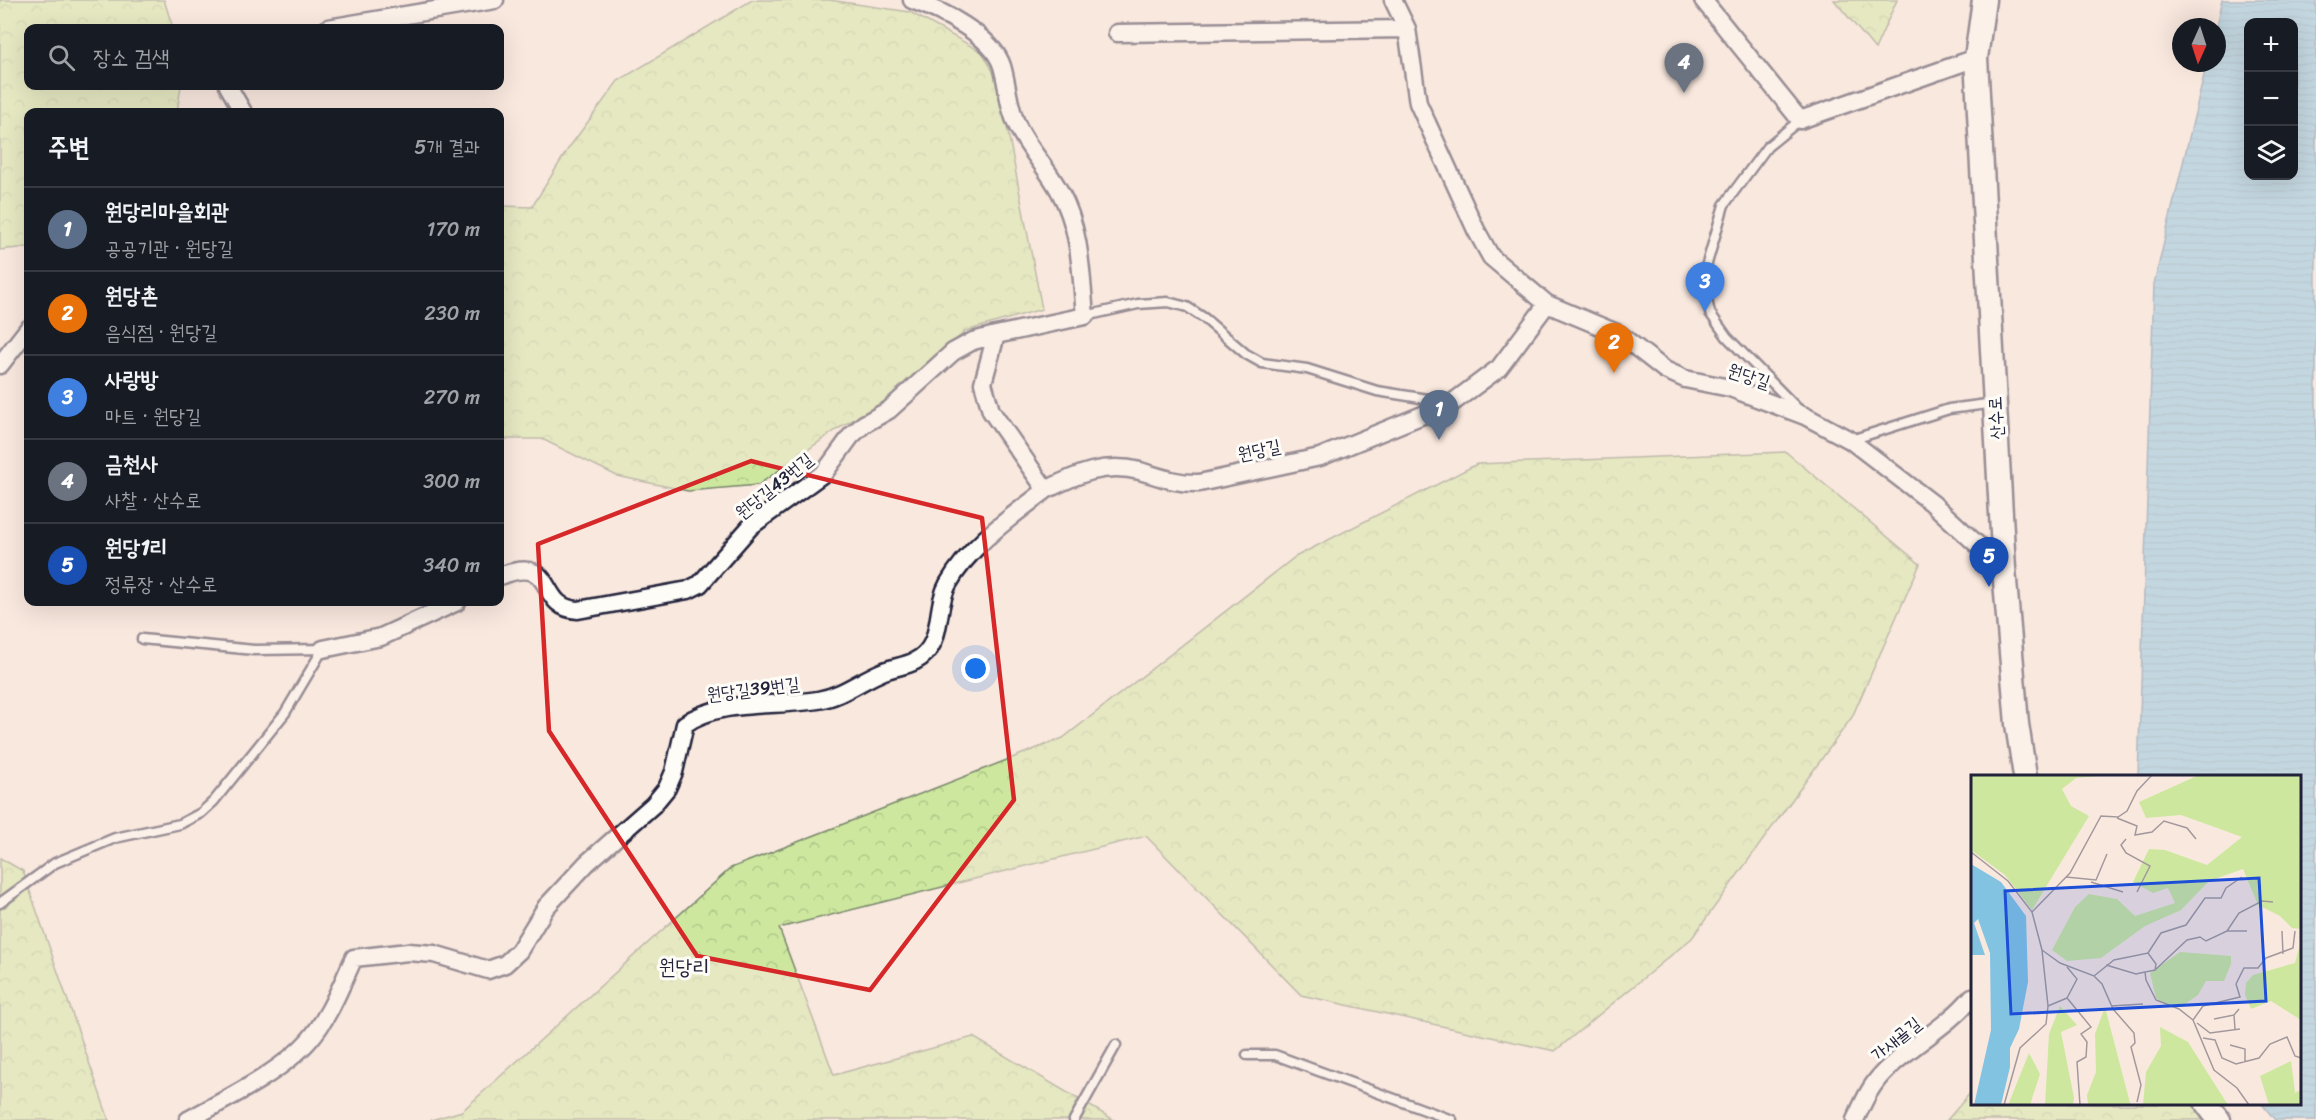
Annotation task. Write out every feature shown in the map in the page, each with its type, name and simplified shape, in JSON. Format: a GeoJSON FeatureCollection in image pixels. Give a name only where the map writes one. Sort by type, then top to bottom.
{"type":"FeatureCollection","features":[{"type":"Feature","properties":{"kind":"main road","name":"산수로"},"geometry":{"type":"LineString","coordinates":[[1984,0],[1976,58],[2004,569],[2017,724],[2025,775]]}},
{"type":"Feature","properties":{"kind":"main road"},"geometry":{"type":"LineString","coordinates":[[2208,1105],[2219,1120]]}},
{"type":"Feature","properties":{"kind":"street"},"geometry":{"type":"LineString","coordinates":[[352,24],[495,0]]}},
{"type":"Feature","properties":{"kind":"street"},"geometry":{"type":"LineString","coordinates":[[912,0],[934,8],[981,38],[1000,62],[1017,126],[1061,192],[1072,218],[1078,246],[1085,316],[996,335],[985,366],[983,383],[991,411],[1046,490]]}},
{"type":"Feature","properties":{"kind":"street"},"geometry":{"type":"LineString","coordinates":[[1393,0],[1407,29],[1418,103],[1476,230],[1491,256],[1547,304]]}},
{"type":"Feature","properties":{"kind":"street"},"geometry":{"type":"LineString","coordinates":[[1702,0],[1800,120],[1976,58]]}},
{"type":"Feature","properties":{"kind":"street"},"geometry":{"type":"LineString","coordinates":[[1117,33],[1407,29]]}},
{"type":"Feature","properties":{"kind":"street"},"geometry":{"type":"LineString","coordinates":[[230,90],[241,108]]}},
{"type":"Feature","properties":{"kind":"street","name":"원당길"},"geometry":{"type":"LineString","coordinates":[[1046,490],[1098,468],[1117,467],[1137,470],[1181,483],[1234,476],[1320,457],[1452,403],[1499,368],[1547,304],[1619,334],[1665,370],[1685,379],[1730,388],[1805,416],[1850,440],[1932,503],[2004,569]]}},
{"type":"Feature","properties":{"kind":"street"},"geometry":{"type":"LineString","coordinates":[[0,365],[24,334]]}},
{"type":"Feature","properties":{"kind":"street","name":"원당길43번길"},"geometry":{"type":"LineString","coordinates":[[504,574],[516,570],[530,569],[538,574],[558,603],[568,609],[578,610],[688,590],[700,584],[752,526],[824,473],[851,436],[864,424],[898,402],[953,352],[973,341],[996,335]]}},
{"type":"Feature","properties":{"kind":"street","name":"원당길39번길"},"geometry":{"type":"LineString","coordinates":[[188,1120],[267,1073],[310,1039],[325,1017],[354,958],[408,952],[434,954],[488,970],[505,964],[519,951],[546,907],[587,862],[653,805],[667,788],[674,772],[685,724],[695,716],[717,710],[820,700],[843,693],[883,672],[916,661],[928,650],[937,634],[947,586],[960,566],[994,532],[1046,490]]}},
{"type":"Feature","properties":{"kind":"street"},"geometry":{"type":"LineString","coordinates":[[323,649],[381,637],[448,606]]}},
{"type":"Feature","properties":{"kind":"street","name":"가새골길"},"geometry":{"type":"LineString","coordinates":[[1855,1120],[1868,1092],[1882,1074],[1942,1027],[1971,998]]}},
{"type":"Feature","properties":{"kind":"lane"},"geometry":{"type":"LineString","coordinates":[[1800,120],[1767,147],[1724,205],[1707,267],[1705,291],[1710,313],[1727,337],[1805,416]]}},
{"type":"Feature","properties":{"kind":"lane"},"geometry":{"type":"LineString","coordinates":[[1085,316],[1138,304],[1168,302],[1187,307],[1204,318],[1246,354],[1262,363],[1306,369],[1377,391],[1452,403]]}},
{"type":"Feature","properties":{"kind":"lane"},"geometry":{"type":"LineString","coordinates":[[1850,440],[1949,409],[1995,403]]}},
{"type":"Feature","properties":{"kind":"lane"},"geometry":{"type":"LineString","coordinates":[[142,639],[254,650],[323,649]]}},
{"type":"Feature","properties":{"kind":"lane"},"geometry":{"type":"LineString","coordinates":[[0,903],[55,863],[115,838],[180,824],[201,813],[260,746],[285,713],[323,649]]}},
{"type":"Feature","properties":{"kind":"lane"},"geometry":{"type":"LineString","coordinates":[[1074,1120],[1116,1045]]}},
{"type":"Feature","properties":{"kind":"lane"},"geometry":{"type":"LineString","coordinates":[[1247,1054],[1275,1055],[1452,1120]]}},
{"type":"Feature","properties":{"kind":"highlighted area"},"geometry":{"type":"Polygon","coordinates":[[[751,461],[982,518],[1014,800],[870,990],[697,956],[549,731],[538,544],[751,461]]]}},
{"type":"Feature","properties":{"kind":"green space"},"geometry":{"type":"Polygon","coordinates":[[[0,0],[164,0],[172,24],[24,24],[24,90],[180,90],[178,108],[24,108],[24,247],[0,250],[0,0]]]}},
{"type":"Feature","properties":{"kind":"green space"},"geometry":{"type":"Polygon","coordinates":[[[752,0],[829,0],[910,12],[982,52],[998,80],[1042,309],[966,331],[883,402],[836,430],[758,485],[688,491],[617,476],[542,439],[504,439],[504,206],[532,207],[568,149],[618,81],[752,0]]]}},
{"type":"Feature","properties":{"kind":"green space"},"geometry":{"type":"Polygon","coordinates":[[[1834,0],[1897,0],[1875,49],[1834,0]]]}},
{"type":"Feature","properties":{"kind":"green space"},"geometry":{"type":"Polygon","coordinates":[[[1786,452],[1920,564],[1852,717],[1692,938],[1555,1051],[1301,995],[1146,836],[779,928],[834,1075],[973,1037],[1114,1120],[431,1120],[462,1111],[731,868],[1063,738],[1295,557],[1477,464],[1786,452]]]}},
{"type":"Feature","properties":{"kind":"green space"},"geometry":{"type":"Polygon","coordinates":[[[0,858],[23,871],[109,1120],[0,1120],[0,858]]]}},
{"type":"Feature","properties":{"kind":"green space"},"geometry":{"type":"Polygon","coordinates":[[[1971,1092],[1971,1105],[2193,1105],[2203,1120],[1947,1120],[1971,1092]]]}},
{"type":"Feature","properties":{"kind":"water"},"geometry":{"type":"Polygon","coordinates":[[[2222,0],[2316,0],[2316,1120],[2275,1120],[2263,1105],[2301,1105],[2301,775],[2138,775],[2154,284],[2205,72],[2226,72],[2226,18],[2218,18],[2222,0]]]}},
{"type":"Feature","properties":{"kind":"place","name":"금천사"},"geometry":{"type":"Point","coordinates":[1684,93]}},
{"type":"Feature","properties":{"kind":"place","name":"사랑방"},"geometry":{"type":"Point","coordinates":[1705,312]}},
{"type":"Feature","properties":{"kind":"place","name":"원당촌"},"geometry":{"type":"Point","coordinates":[1614,373]}},
{"type":"Feature","properties":{"kind":"place","name":"원당리마을회관"},"geometry":{"type":"Point","coordinates":[1439,440]}},
{"type":"Feature","properties":{"kind":"place","name":"원당1리"},"geometry":{"type":"Point","coordinates":[1989,587]}},
{"type":"Feature","properties":{"kind":"district","name":"원당리"},"geometry":{"type":"Point","coordinates":[684,967]}}]}
